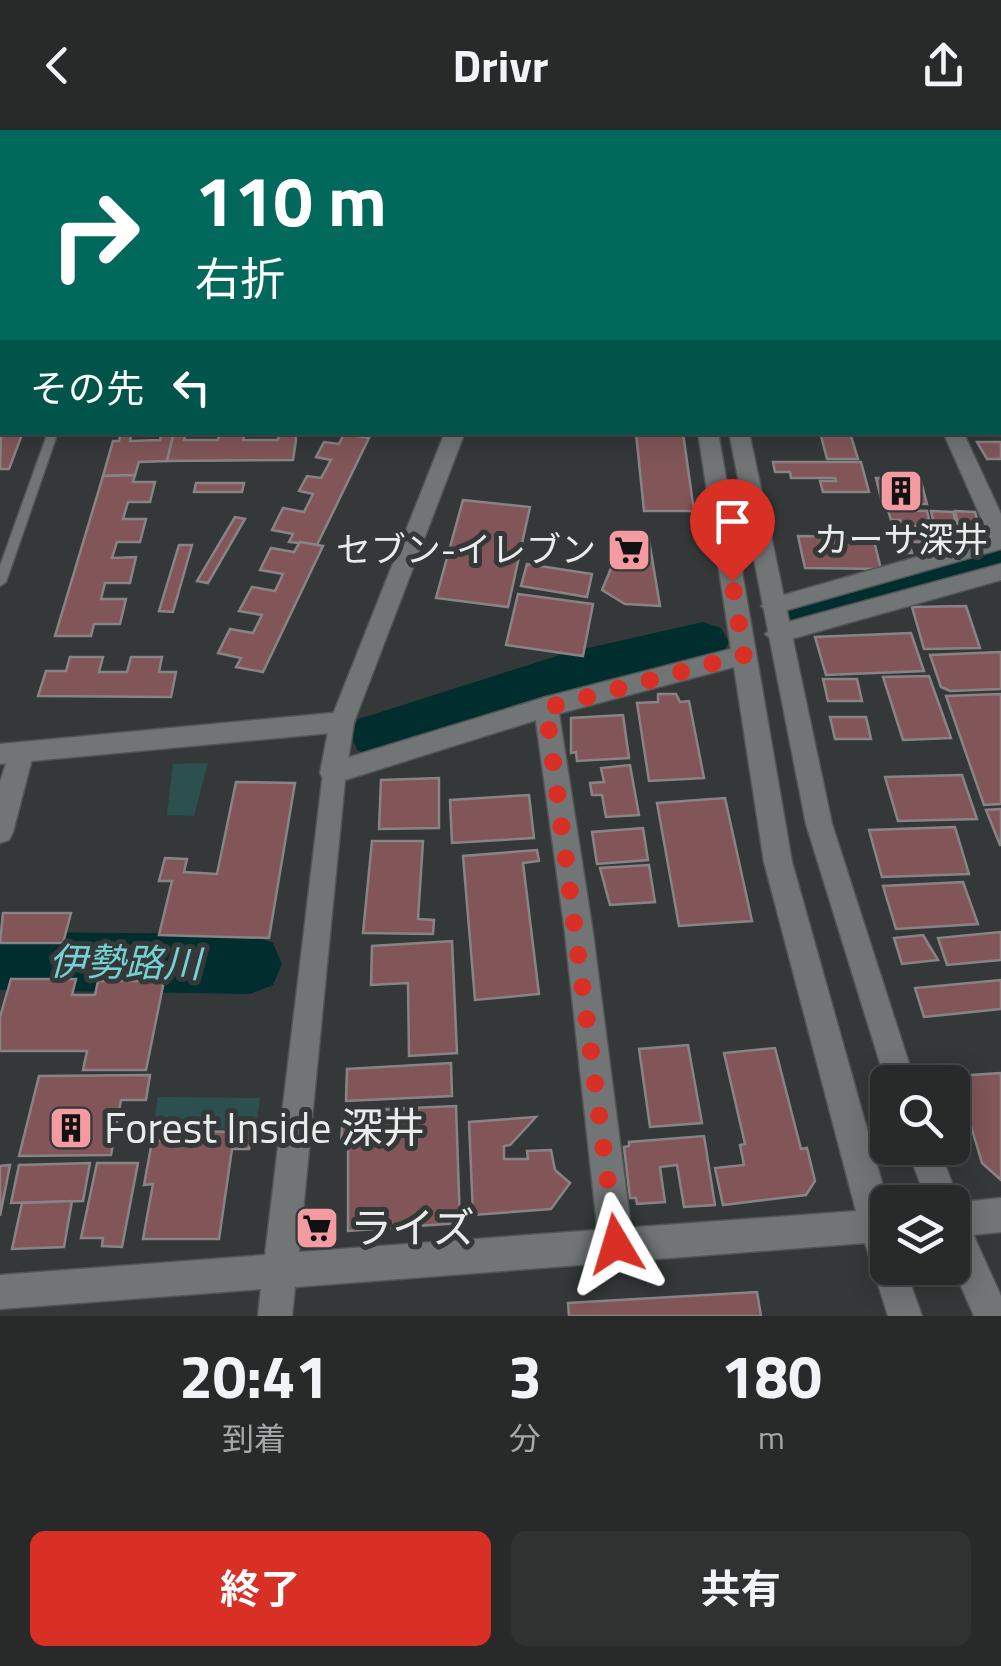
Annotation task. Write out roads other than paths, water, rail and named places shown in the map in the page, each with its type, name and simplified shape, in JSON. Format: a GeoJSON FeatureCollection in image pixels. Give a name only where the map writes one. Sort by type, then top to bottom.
{"type":"FeatureCollection","features":[{"type":"Feature","properties":{"kind":"street"},"geometry":{"type":"LineString","coordinates":[[275,1316],[333,773],[342,722],[454,435]]}},
{"type":"Feature","properties":{"kind":"street"},"geometry":{"type":"LineString","coordinates":[[708,435],[778,862],[870,1215]]}},
{"type":"Feature","properties":{"kind":"street"},"geometry":{"type":"LineString","coordinates":[[740,435],[818,824],[895,1065]]}},
{"type":"Feature","properties":{"kind":"street"},"geometry":{"type":"LineString","coordinates":[[773,606],[1001,540],[954,435]]}},
{"type":"Feature","properties":{"kind":"street"},"geometry":{"type":"LineString","coordinates":[[777,634],[1001,572]]}},
{"type":"Feature","properties":{"kind":"street"},"geometry":{"type":"LineString","coordinates":[[333,773],[546,708],[744,655]]}},
{"type":"Feature","properties":{"kind":"street"},"geometry":{"type":"LineString","coordinates":[[546,708],[616,1244]]}},
{"type":"Feature","properties":{"kind":"street"},"geometry":{"type":"LineString","coordinates":[[0,832],[10,755],[342,722]]}},
{"type":"Feature","properties":{"kind":"street"},"geometry":{"type":"LineString","coordinates":[[970,1220],[1001,1215]]}},
{"type":"Feature","properties":{"kind":"street"},"geometry":{"type":"LineString","coordinates":[[0,1292],[870,1226]]}},
{"type":"Feature","properties":{"kind":"street"},"geometry":{"type":"LineString","coordinates":[[970,1265],[992,1316]]}},
{"type":"Feature","properties":{"kind":"street"},"geometry":{"type":"LineString","coordinates":[[894,1285],[905,1316]]}},
{"type":"Feature","properties":{"kind":"lane"},"geometry":{"type":"LineString","coordinates":[[0,582],[52,435]]}},
{"type":"Feature","properties":{"kind":"waterway","name":"伊勢路川"},"geometry":{"type":"LineString","coordinates":[[806,614],[1001,555]]}},
{"type":"Feature","properties":{"kind":"waterway","name":"伊勢路川"},"geometry":{"type":"LineString","coordinates":[[378,735],[566,674],[703,642]]}},
{"type":"Feature","properties":{"kind":"waterway","name":"伊勢路川"},"geometry":{"type":"LineString","coordinates":[[0,961],[250,964]]}},
{"type":"Feature","properties":{"kind":"place","name":"カーサ深井"},"geometry":{"type":"Point","coordinates":[901,491]}},
{"type":"Feature","properties":{"kind":"place","name":"セブン-イレブン"},"geometry":{"type":"Point","coordinates":[629,550]}},
{"type":"Feature","properties":{"kind":"place","name":"Forest Inside 深井"},"geometry":{"type":"Point","coordinates":[71,1128]}},
{"type":"Feature","properties":{"kind":"place","name":"ライズ"},"geometry":{"type":"Point","coordinates":[317,1228]}}]}
